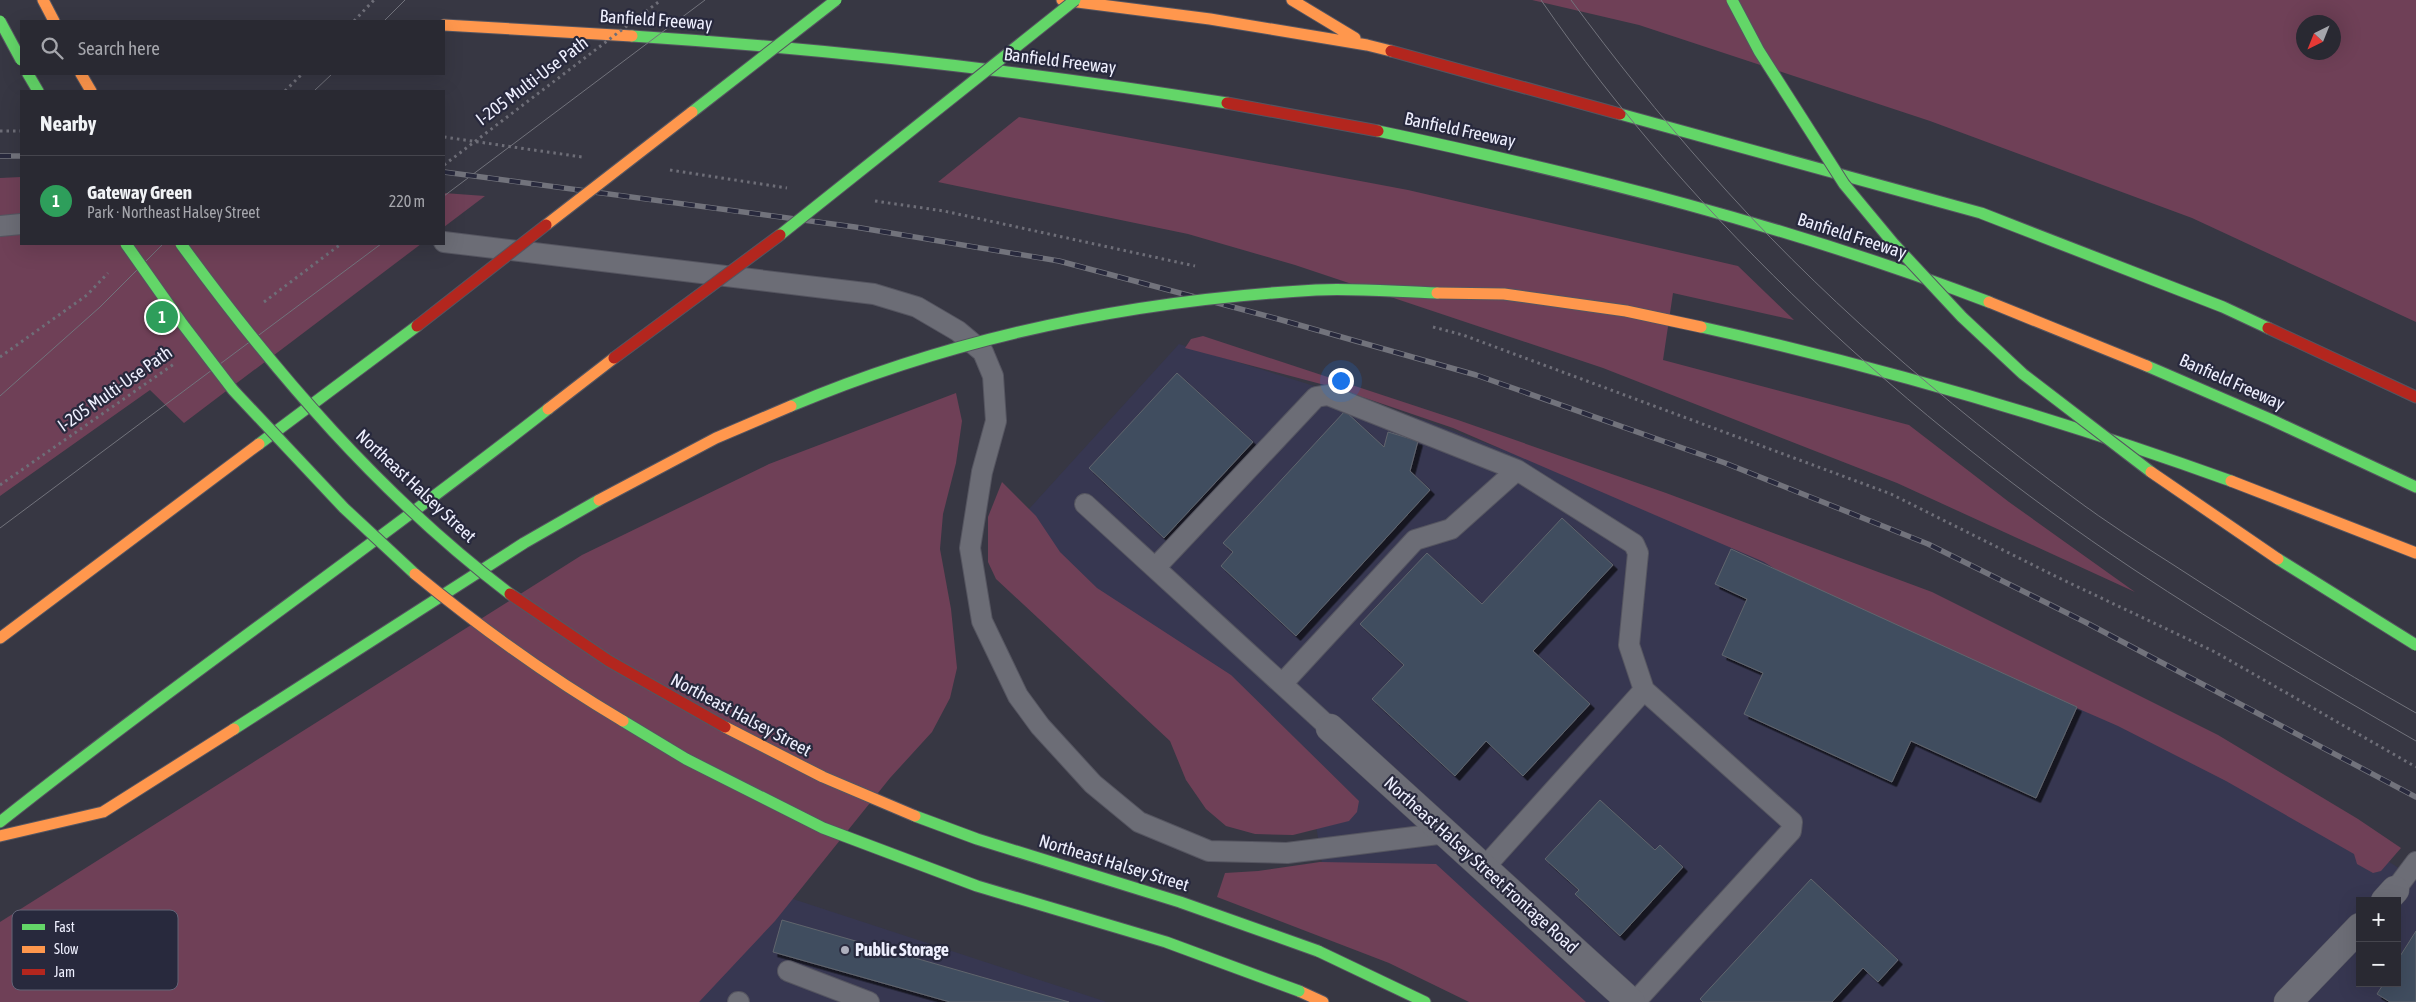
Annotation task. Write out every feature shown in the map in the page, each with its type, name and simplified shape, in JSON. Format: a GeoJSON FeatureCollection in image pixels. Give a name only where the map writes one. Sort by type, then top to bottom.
{"type":"FeatureCollection","features":[{"type":"Feature","properties":{"kind":"main road"},"geometry":{"type":"LineString","coordinates":[[43,0],[53,20]]}},
{"type":"Feature","properties":{"kind":"main road"},"geometry":{"type":"LineString","coordinates":[[0,638],[417,326],[836,0]]}},
{"type":"Feature","properties":{"kind":"main road"},"geometry":{"type":"LineString","coordinates":[[1062,0],[1210,19],[1367,45],[1981,212],[2223,307],[2416,396]]}},
{"type":"Feature","properties":{"kind":"main road"},"geometry":{"type":"LineString","coordinates":[[0,822],[76,762],[451,485],[614,358],[764,248],[1075,0]]}},
{"type":"Feature","properties":{"kind":"main road"},"geometry":{"type":"LineString","coordinates":[[1292,0],[1367,45]]}},
{"type":"Feature","properties":{"kind":"main road"},"geometry":{"type":"LineString","coordinates":[[1732,0],[1759,51],[1844,184],[1893,243],[1969,323],[2023,374],[2136,462],[2254,545],[2416,645]]}},
{"type":"Feature","properties":{"kind":"main road"},"geometry":{"type":"LineString","coordinates":[[0,20],[20,58]]}},
{"type":"Feature","properties":{"kind":"main road","name":"Banfield Freeway"},"geometry":{"type":"LineString","coordinates":[[445,25],[687,39],[820,51],[1071,79],[1320,119],[1578,174],[1702,207],[1825,244],[1978,298],[2066,331],[2190,382],[2416,487]]}},
{"type":"Feature","properties":{"kind":"main road"},"geometry":{"type":"LineString","coordinates":[[0,27],[14,26]]}},
{"type":"Feature","properties":{"kind":"main road"},"geometry":{"type":"LineString","coordinates":[[29,75],[37,90]]}},
{"type":"Feature","properties":{"kind":"main road"},"geometry":{"type":"LineString","coordinates":[[83,75],[90,90]]}},
{"type":"Feature","properties":{"kind":"main road"},"geometry":{"type":"LineString","coordinates":[[127,245],[180,322],[233,390],[344,508],[400,562],[456,608],[569,689],[686,760],[823,828],[977,886],[1166,942],[1298,991],[1322,1002]]}},
{"type":"Feature","properties":{"kind":"main road","name":"Northeast Halsey Street"},"geometry":{"type":"LineString","coordinates":[[182,245],[217,295],[270,360],[320,419],[376,476],[431,528],[485,574],[590,651],[772,754],[841,786],[994,845],[1176,900],[1256,927],[1318,951],[1425,1002]]}},
{"type":"Feature","properties":{"kind":"main road"},"geometry":{"type":"LineString","coordinates":[[0,836],[102,812],[524,543],[599,500],[716,438],[813,397],[924,358],[1018,332],[1174,303],[1318,290],[1504,294],[1626,311],[1764,340],[1951,387],[2231,481],[2334,519],[2416,553]]}},
{"type":"Feature","properties":{"kind":"street","name":"Northeast Halsey Street Frontage Road"},"geometry":{"type":"LineString","coordinates":[[1330,728],[1633,1002]]}},
{"type":"Feature","properties":{"kind":"street"},"geometry":{"type":"LineString","coordinates":[[2288,1002],[2356,931]]}},
{"type":"Feature","properties":{"kind":"lane"},"geometry":{"type":"LineString","coordinates":[[0,226],[20,224]]}},
{"type":"Feature","properties":{"kind":"lane"},"geometry":{"type":"LineString","coordinates":[[445,242],[874,294],[918,307],[958,331],[983,352],[993,376],[996,421],[982,472],[970,548],[982,621],[1018,696],[1040,726],[1093,784],[1139,822],[1209,851],[1287,853],[1446,833]]}},
{"type":"Feature","properties":{"kind":"lane"},"geometry":{"type":"LineString","coordinates":[[1155,568],[1316,397],[1328,395],[1516,470],[1634,544],[1638,553],[1629,645],[1644,690],[1792,822],[1791,831],[1633,1002]]}},
{"type":"Feature","properties":{"kind":"lane"},"geometry":{"type":"LineString","coordinates":[[1282,684],[1415,540],[1450,529],[1516,470]]}},
{"type":"Feature","properties":{"kind":"lane"},"geometry":{"type":"LineString","coordinates":[[1085,504],[1330,728]]}},
{"type":"Feature","properties":{"kind":"lane"},"geometry":{"type":"LineString","coordinates":[[1484,868],[1644,690]]}},
{"type":"Feature","properties":{"kind":"lane"},"geometry":{"type":"LineString","coordinates":[[2390,895],[2416,862]]}},
{"type":"Feature","properties":{"kind":"lane"},"geometry":{"type":"LineString","coordinates":[[788,971],[869,1002]]}},
{"type":"Feature","properties":{"kind":"path"},"geometry":{"type":"LineString","coordinates":[[355,20],[374,0]]}},
{"type":"Feature","properties":{"kind":"path","name":"I-205 Multi-Use Path"},"geometry":{"type":"LineString","coordinates":[[445,164],[661,0]]}},
{"type":"Feature","properties":{"kind":"path"},"geometry":{"type":"LineString","coordinates":[[286,90],[301,75]]}},
{"type":"Feature","properties":{"kind":"path"},"geometry":{"type":"LineString","coordinates":[[0,131],[20,131]]}},
{"type":"Feature","properties":{"kind":"path"},"geometry":{"type":"LineString","coordinates":[[445,137],[583,157]]}},
{"type":"Feature","properties":{"kind":"path"},"geometry":{"type":"LineString","coordinates":[[661,169],[788,188]]}},
{"type":"Feature","properties":{"kind":"path"},"geometry":{"type":"LineString","coordinates":[[866,199],[944,211],[1204,268]]}},
{"type":"Feature","properties":{"kind":"path"},"geometry":{"type":"LineString","coordinates":[[257,307],[340,245]]}},
{"type":"Feature","properties":{"kind":"path"},"geometry":{"type":"LineString","coordinates":[[0,357],[87,294]]}},
{"type":"Feature","properties":{"kind":"path"},"geometry":{"type":"LineString","coordinates":[[1424,325],[1481,342],[1891,494],[2057,577],[2215,652],[2416,767]]}},
{"type":"Feature","properties":{"kind":"path","name":"I-205 Multi-Use Path"},"geometry":{"type":"LineString","coordinates":[[0,485],[181,360]]}},
{"type":"Feature","properties":{"kind":"shaded area"},"geometry":{"type":"Polygon","coordinates":[[[1532,0],[2416,0],[2416,322],[2192,218],[1930,121],[1639,25],[1532,0]]]}},
{"type":"Feature","properties":{"kind":"shaded area"},"geometry":{"type":"Polygon","coordinates":[[[1019,117],[1408,190],[1738,266],[1794,320],[1673,293],[1663,360],[1909,425],[2009,502],[2135,592],[1897,483],[1603,368],[1295,265],[1188,234],[938,182],[1019,117]]]}},
{"type":"Feature","properties":{"kind":"shaded area"},"geometry":{"type":"Polygon","coordinates":[[[20,177],[20,245],[420,245],[184,423],[150,390],[0,496],[0,178],[20,177]]]}},
{"type":"Feature","properties":{"kind":"shaded area"},"geometry":{"type":"Polygon","coordinates":[[[445,193],[485,196],[445,226],[445,193]]]}},
{"type":"Feature","properties":{"kind":"shaded area"},"geometry":{"type":"Polygon","coordinates":[[[1203,336],[1458,420],[1666,493],[1932,592],[2218,735],[2358,819],[2401,848],[2381,871],[2373,873],[2357,864],[2354,854],[2226,781],[2118,726],[1814,593],[1764,562],[1453,428],[1336,388],[1185,348],[1191,339],[1203,336]]]}},
{"type":"Feature","properties":{"kind":"shaded area"},"geometry":{"type":"Polygon","coordinates":[[[1179,344],[1424,420],[1769,549],[2361,844],[2416,879],[2416,1002],[1472,1002],[1333,935],[1316,825],[999,542],[1179,344]]]}},
{"type":"Feature","properties":{"kind":"shaded area"},"geometry":{"type":"Polygon","coordinates":[[[956,393],[962,421],[956,463],[943,514],[940,549],[951,609],[957,668],[950,698],[932,732],[890,778],[775,921],[699,1002],[0,1002],[0,922],[12,914],[12,990],[178,990],[178,910],[19,910],[582,555],[769,464],[956,393]]]}},
{"type":"Feature","properties":{"kind":"shaded area"},"geometry":{"type":"Polygon","coordinates":[[[1002,482],[1036,516],[1060,552],[1097,588],[1231,675],[1359,801],[1357,812],[1349,821],[1293,835],[1255,834],[1226,826],[1206,809],[1186,780],[1170,741],[996,579],[988,562],[988,517],[1002,482]]]}},
{"type":"Feature","properties":{"kind":"shaded area"},"geometry":{"type":"Polygon","coordinates":[[[1320,862],[1436,864],[1586,1002],[1469,1002],[1389,963],[1217,897],[1225,873],[1258,871],[1320,862]]]}},
{"type":"Feature","properties":{"kind":"shaded area","name":"Public Storage"},"geometry":{"type":"Polygon","coordinates":[[[790,898],[1104,1001],[1106,1002],[695,1002],[790,898]]]}},
{"type":"Feature","properties":{"kind":"building"},"geometry":{"type":"Polygon","coordinates":[[[1177,373],[1253,442],[1164,538],[1089,468],[1177,373]]]}},
{"type":"Feature","properties":{"kind":"building"},"geometry":{"type":"Polygon","coordinates":[[[1345,411],[1384,447],[1388,432],[1418,441],[1410,471],[1430,490],[1296,636],[1221,566],[1233,552],[1223,543],[1345,411]]]}},
{"type":"Feature","properties":{"kind":"building"},"geometry":{"type":"Polygon","coordinates":[[[1562,518],[1613,565],[1533,651],[1590,704],[1523,776],[1486,741],[1455,776],[1372,699],[1404,665],[1360,624],[1427,553],[1482,604],[1562,518]]]}},
{"type":"Feature","properties":{"kind":"building"},"geometry":{"type":"Polygon","coordinates":[[[1731,549],[2077,707],[2036,798],[1911,741],[1892,782],[1744,714],[1763,673],[1722,655],[1747,599],[1715,584],[1731,549]]]}},
{"type":"Feature","properties":{"kind":"building"},"geometry":{"type":"Polygon","coordinates":[[[1600,800],[1655,850],[1660,845],[1683,867],[1620,936],[1575,894],[1579,890],[1545,859],[1600,800]]]}},
{"type":"Feature","properties":{"kind":"building"},"geometry":{"type":"Polygon","coordinates":[[[1811,879],[1898,960],[1878,982],[1863,968],[1832,1002],[1703,1002],[1700,999],[1811,879]]]}},
{"type":"Feature","properties":{"kind":"building"},"geometry":{"type":"Polygon","coordinates":[[[782,920],[1069,1002],[950,1002],[773,952],[782,920]]]}},
{"type":"Feature","properties":{"kind":"building"},"geometry":{"type":"Polygon","coordinates":[[[2416,931],[2416,1002],[2390,1002],[2377,994],[2381,987],[2401,987],[2401,955],[2416,931]]]}},
{"type":"Feature","properties":{"kind":"tram line"},"geometry":{"type":"LineString","coordinates":[[385,20],[405,0]]}},
{"type":"Feature","properties":{"kind":"tram line"},"geometry":{"type":"LineString","coordinates":[[445,195],[705,0]]}},
{"type":"Feature","properties":{"kind":"tram line"},"geometry":{"type":"LineString","coordinates":[[1541,0],[1601,82],[1667,162],[1737,238],[1811,312],[1888,382],[1968,448],[2050,511],[2133,569],[2273,657],[2416,741]]}},
{"type":"Feature","properties":{"kind":"tram line"},"geometry":{"type":"LineString","coordinates":[[1571,0],[1654,107],[1749,215],[1836,302],[1929,384],[2025,461],[2110,524],[2262,622],[2416,713]]}},
{"type":"Feature","properties":{"kind":"tram line"},"geometry":{"type":"LineString","coordinates":[[315,90],[331,75]]}},
{"type":"Feature","properties":{"kind":"tram line"},"geometry":{"type":"LineString","coordinates":[[0,396],[100,307],[162,245]]}},
{"type":"Feature","properties":{"kind":"tram line"},"geometry":{"type":"LineString","coordinates":[[0,528],[380,245]]}},
{"type":"Feature","properties":{"kind":"railway"},"geometry":{"type":"LineString","coordinates":[[0,156],[20,156]]}},
{"type":"Feature","properties":{"kind":"railway"},"geometry":{"type":"LineString","coordinates":[[445,172],[855,227],[1059,261],[1278,319],[1476,375],[1725,463],[1928,544],[2085,622],[2416,797]]}},
{"type":"Feature","properties":{"kind":"traffic: fast"},"geometry":{"type":"LineString","coordinates":[[692,112],[836,0]]}},
{"type":"Feature","properties":{"kind":"traffic: fast"},"geometry":{"type":"LineString","coordinates":[[780,235],[1075,0]]}},
{"type":"Feature","properties":{"kind":"traffic: fast"},"geometry":{"type":"LineString","coordinates":[[1732,0],[1759,51],[1844,184],[1893,243],[1962,317],[2023,374],[2151,472]]}},
{"type":"Feature","properties":{"kind":"traffic: fast"},"geometry":{"type":"LineString","coordinates":[[0,21],[20,58]]}},
{"type":"Feature","properties":{"kind":"traffic: fast"},"geometry":{"type":"LineString","coordinates":[[632,36],[707,41],[931,63],[1079,81],[1227,103]]}},
{"type":"Feature","properties":{"kind":"traffic: fast"},"geometry":{"type":"LineString","coordinates":[[29,75],[37,90]]}},
{"type":"Feature","properties":{"kind":"traffic: fast"},"geometry":{"type":"LineString","coordinates":[[1620,114],[1981,213],[2223,307],[2268,328]]}},
{"type":"Feature","properties":{"kind":"traffic: fast"},"geometry":{"type":"LineString","coordinates":[[1378,131],[1610,184],[1687,204],[1839,249],[1989,302]]}},
{"type":"Feature","properties":{"kind":"traffic: fast"},"geometry":{"type":"LineString","coordinates":[[127,245],[181,322],[233,390],[344,508],[415,574]]}},
{"type":"Feature","properties":{"kind":"traffic: fast"},"geometry":{"type":"LineString","coordinates":[[182,245],[254,339],[293,386],[374,475],[418,517],[510,594]]}},
{"type":"Feature","properties":{"kind":"traffic: fast"},"geometry":{"type":"LineString","coordinates":[[791,406],[854,381],[983,341],[1115,313],[1181,302],[1316,290],[1437,293]]}},
{"type":"Feature","properties":{"kind":"traffic: fast"},"geometry":{"type":"LineString","coordinates":[[259,444],[417,326]]}},
{"type":"Feature","properties":{"kind":"traffic: fast"},"geometry":{"type":"LineString","coordinates":[[1701,327],[1835,359],[1968,395],[2100,436],[2231,481]]}},
{"type":"Feature","properties":{"kind":"traffic: fast"},"geometry":{"type":"LineString","coordinates":[[2147,366],[2272,420],[2416,487]]}},
{"type":"Feature","properties":{"kind":"traffic: fast"},"geometry":{"type":"LineString","coordinates":[[0,822],[136,717],[412,513],[548,409]]}},
{"type":"Feature","properties":{"kind":"traffic: fast"},"geometry":{"type":"LineString","coordinates":[[234,729],[524,543],[599,500]]}},
{"type":"Feature","properties":{"kind":"traffic: fast"},"geometry":{"type":"LineString","coordinates":[[2278,559],[2416,645]]}},
{"type":"Feature","properties":{"kind":"traffic: fast"},"geometry":{"type":"LineString","coordinates":[[623,721],[686,759],[823,828],[977,886],[1166,942],[1299,991]]}},
{"type":"Feature","properties":{"kind":"traffic: fast"},"geometry":{"type":"LineString","coordinates":[[915,816],[977,839],[1180,902],[1318,951]]}},
{"type":"Feature","properties":{"kind":"traffic: fast"},"geometry":{"type":"LineString","coordinates":[[1318,951],[1425,1002]]}},
{"type":"Feature","properties":{"kind":"traffic: slow"},"geometry":{"type":"LineString","coordinates":[[43,0],[53,20]]}},
{"type":"Feature","properties":{"kind":"traffic: slow"},"geometry":{"type":"LineString","coordinates":[[1062,0],[1210,19],[1367,45],[1391,51]]}},
{"type":"Feature","properties":{"kind":"traffic: slow"},"geometry":{"type":"LineString","coordinates":[[1292,0],[1355,38]]}},
{"type":"Feature","properties":{"kind":"traffic: slow"},"geometry":{"type":"LineString","coordinates":[[445,25],[632,36]]}},
{"type":"Feature","properties":{"kind":"traffic: slow"},"geometry":{"type":"LineString","coordinates":[[82,75],[90,90]]}},
{"type":"Feature","properties":{"kind":"traffic: slow"},"geometry":{"type":"LineString","coordinates":[[546,225],[692,112]]}},
{"type":"Feature","properties":{"kind":"traffic: slow"},"geometry":{"type":"LineString","coordinates":[[1437,293],[1504,294],[1626,311],[1701,327]]}},
{"type":"Feature","properties":{"kind":"traffic: slow"},"geometry":{"type":"LineString","coordinates":[[1989,302],[2147,366]]}},
{"type":"Feature","properties":{"kind":"traffic: slow"},"geometry":{"type":"LineString","coordinates":[[548,409],[614,358]]}},
{"type":"Feature","properties":{"kind":"traffic: slow"},"geometry":{"type":"LineString","coordinates":[[599,500],[716,438],[791,406]]}},
{"type":"Feature","properties":{"kind":"traffic: slow"},"geometry":{"type":"LineString","coordinates":[[0,638],[259,444]]}},
{"type":"Feature","properties":{"kind":"traffic: slow"},"geometry":{"type":"LineString","coordinates":[[2151,472],[2278,559]]}},
{"type":"Feature","properties":{"kind":"traffic: slow"},"geometry":{"type":"LineString","coordinates":[[2231,481],[2416,553]]}},
{"type":"Feature","properties":{"kind":"traffic: slow"},"geometry":{"type":"LineString","coordinates":[[415,574],[516,652],[623,721]]}},
{"type":"Feature","properties":{"kind":"traffic: slow"},"geometry":{"type":"LineString","coordinates":[[725,727],[823,777],[915,816]]}},
{"type":"Feature","properties":{"kind":"traffic: slow"},"geometry":{"type":"LineString","coordinates":[[0,836],[103,812],[234,729]]}},
{"type":"Feature","properties":{"kind":"traffic: slow"},"geometry":{"type":"LineString","coordinates":[[1299,991],[1323,1002]]}},
{"type":"Feature","properties":{"kind":"traffic: jam"},"geometry":{"type":"LineString","coordinates":[[1391,51],[1620,114]]}},
{"type":"Feature","properties":{"kind":"traffic: jam"},"geometry":{"type":"LineString","coordinates":[[1227,103],[1378,131]]}},
{"type":"Feature","properties":{"kind":"traffic: jam"},"geometry":{"type":"LineString","coordinates":[[417,326],[546,225]]}},
{"type":"Feature","properties":{"kind":"traffic: jam"},"geometry":{"type":"LineString","coordinates":[[614,358],[780,235]]}},
{"type":"Feature","properties":{"kind":"traffic: jam"},"geometry":{"type":"LineString","coordinates":[[2268,328],[2416,397]]}},
{"type":"Feature","properties":{"kind":"traffic: jam"},"geometry":{"type":"LineString","coordinates":[[510,594],[609,661],[725,727]]}},
{"type":"Feature","properties":{"kind":"place","name":"Gateway Green"},"geometry":{"type":"Point","coordinates":[162,317]}},
{"type":"Feature","properties":{"kind":"place","name":"Public Storage"},"geometry":{"type":"Point","coordinates":[845,950]}}]}
